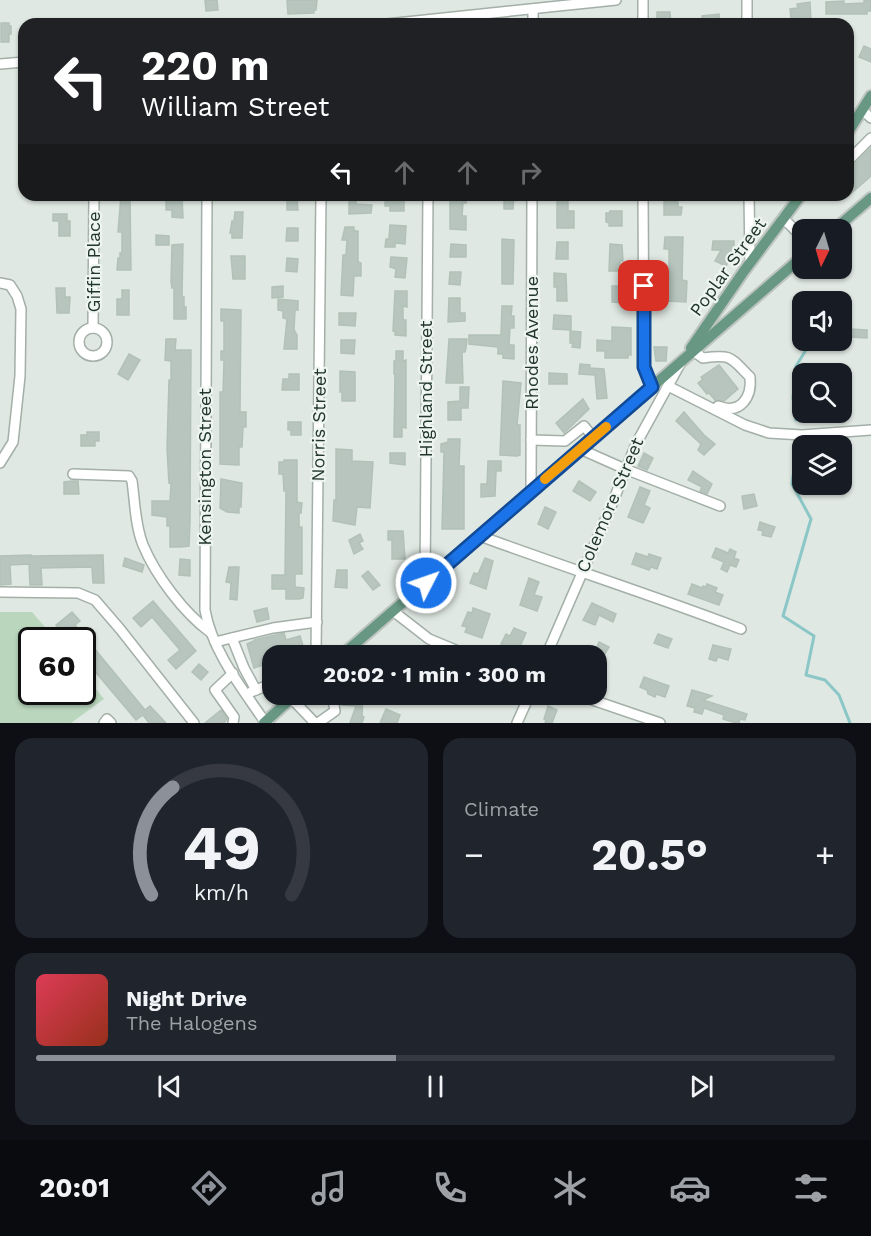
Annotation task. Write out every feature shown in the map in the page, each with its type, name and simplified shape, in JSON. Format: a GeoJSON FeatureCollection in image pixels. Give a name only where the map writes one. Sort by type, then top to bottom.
{"type":"FeatureCollection","features":[{"type":"Feature","properties":{"kind":"main road"},"geometry":{"type":"LineString","coordinates":[[854,123],[871,96]]}},
{"type":"Feature","properties":{"kind":"main road"},"geometry":{"type":"LineString","coordinates":[[847,219],[871,198]]}},
{"type":"Feature","properties":{"kind":"main road","name":"Poplar Street"},"geometry":{"type":"LineString","coordinates":[[683,360],[750,262],[796,201]]}},
{"type":"Feature","properties":{"kind":"main road"},"geometry":{"type":"LineString","coordinates":[[354,645],[792,266]]}},
{"type":"Feature","properties":{"kind":"main road"},"geometry":{"type":"LineString","coordinates":[[265,723],[285,705]]}},
{"type":"Feature","properties":{"kind":"street"},"geometry":{"type":"LineString","coordinates":[[506,0],[507,12]]}},
{"type":"Feature","properties":{"kind":"street"},"geometry":{"type":"LineString","coordinates":[[460,18],[616,0]]}},
{"type":"Feature","properties":{"kind":"street"},"geometry":{"type":"LineString","coordinates":[[643,0],[643,18]]}},
{"type":"Feature","properties":{"kind":"street"},"geometry":{"type":"LineString","coordinates":[[747,0],[747,18]]}},
{"type":"Feature","properties":{"kind":"street"},"geometry":{"type":"LineString","coordinates":[[533,9],[533,18]]}},
{"type":"Feature","properties":{"kind":"street"},"geometry":{"type":"LineString","coordinates":[[0,64],[18,62]]}},
{"type":"Feature","properties":{"kind":"street"},"geometry":{"type":"LineString","coordinates":[[862,110],[871,118]]}},
{"type":"Feature","properties":{"kind":"street"},"geometry":{"type":"LineString","coordinates":[[854,155],[871,138]]}},
{"type":"Feature","properties":{"kind":"street","name":"Giffin Place"},"geometry":{"type":"LineString","coordinates":[[93,328],[94,201]]}},
{"type":"Feature","properties":{"kind":"street","name":"Kensington Street"},"geometry":{"type":"LineString","coordinates":[[207,201],[204,600],[213,637],[265,723]]}},
{"type":"Feature","properties":{"kind":"street","name":"Norris Street"},"geometry":{"type":"LineString","coordinates":[[316,645],[321,201]]}},
{"type":"Feature","properties":{"kind":"street","name":"Highland Street"},"geometry":{"type":"LineString","coordinates":[[426,583],[428,201]]}},
{"type":"Feature","properties":{"kind":"street","name":"Rhodes Avenue"},"geometry":{"type":"LineString","coordinates":[[531,492],[532,201]]}},
{"type":"Feature","properties":{"kind":"street"},"geometry":{"type":"LineString","coordinates":[[643,201],[644,354],[646,374],[652,387]]}},
{"type":"Feature","properties":{"kind":"street"},"geometry":{"type":"LineString","coordinates":[[749,201],[750,262]]}},
{"type":"Feature","properties":{"kind":"street"},"geometry":{"type":"LineString","coordinates":[[783,218],[792,227]]}},
{"type":"Feature","properties":{"kind":"street"},"geometry":{"type":"LineString","coordinates":[[0,283],[10,285],[21,309],[20,376],[14,442],[0,463]]}},
{"type":"Feature","properties":{"kind":"street"},"geometry":{"type":"LineString","coordinates":[[669,384],[727,409],[736,408],[749,396],[750,377],[732,359],[723,355],[703,358],[693,351]]}},
{"type":"Feature","properties":{"kind":"street","name":"Colemore Street"},"geometry":{"type":"LineString","coordinates":[[551,645],[641,431],[683,360]]}},
{"type":"Feature","properties":{"kind":"street"},"geometry":{"type":"LineString","coordinates":[[669,384],[745,425],[769,434],[802,435],[871,430]]}},
{"type":"Feature","properties":{"kind":"street"},"geometry":{"type":"LineString","coordinates":[[531,440],[565,441],[584,426],[594,437]]}},
{"type":"Feature","properties":{"kind":"street"},"geometry":{"type":"LineString","coordinates":[[580,449],[720,506]]}},
{"type":"Feature","properties":{"kind":"street"},"geometry":{"type":"LineString","coordinates":[[72,474],[129,476],[132,481],[137,525],[143,545],[171,592],[195,621],[213,637],[232,638],[273,628],[317,622]]}},
{"type":"Feature","properties":{"kind":"street"},"geometry":{"type":"LineString","coordinates":[[480,536],[741,629]]}},
{"type":"Feature","properties":{"kind":"street"},"geometry":{"type":"LineString","coordinates":[[0,592],[78,593],[95,600],[194,723]]}},
{"type":"Feature","properties":{"kind":"street"},"geometry":{"type":"LineString","coordinates":[[393,611],[429,639],[443,645]]}},
{"type":"Feature","properties":{"kind":"street"},"geometry":{"type":"LineString","coordinates":[[232,638],[256,690]]}},
{"type":"Feature","properties":{"kind":"street"},"geometry":{"type":"LineString","coordinates":[[233,673],[216,690],[234,717],[233,723]]}},
{"type":"Feature","properties":{"kind":"street"},"geometry":{"type":"LineString","coordinates":[[246,694],[262,688]]}},
{"type":"Feature","properties":{"kind":"street"},"geometry":{"type":"LineString","coordinates":[[301,705],[317,723],[335,711],[334,705]]}},
{"type":"Feature","properties":{"kind":"street"},"geometry":{"type":"LineString","coordinates":[[517,723],[525,705]]}},
{"type":"Feature","properties":{"kind":"street"},"geometry":{"type":"LineString","coordinates":[[607,705],[660,723]]}},
{"type":"Feature","properties":{"kind":"street"},"geometry":{"type":"LineString","coordinates":[[104,723],[107,719],[111,723]]}},
{"type":"Feature","properties":{"kind":"green space"},"geometry":{"type":"Polygon","coordinates":[[[0,612],[32,612],[45,627],[18,627],[18,705],[96,705],[71,723],[0,723],[0,612]]]}},
{"type":"Feature","properties":{"kind":"green space"},"geometry":{"type":"Polygon","coordinates":[[[96,689],[104,699],[96,705],[96,689]]]}},
{"type":"Feature","properties":{"kind":"building"},"geometry":{"type":"Polygon","coordinates":[[[205,0],[217,0],[218,10],[206,11],[205,0]]]}},
{"type":"Feature","properties":{"kind":"building"},"geometry":{"type":"Polygon","coordinates":[[[287,0],[317,0],[316,10],[314,13],[288,14],[287,0]]]}},
{"type":"Feature","properties":{"kind":"building"},"geometry":{"type":"Polygon","coordinates":[[[864,0],[871,0],[871,11],[867,11],[867,14],[826,14],[826,2],[864,3],[864,0]]]}},
{"type":"Feature","properties":{"kind":"building"},"geometry":{"type":"Polygon","coordinates":[[[810,2],[811,18],[791,18],[790,9],[798,8],[797,4],[810,2]]]}},
{"type":"Feature","properties":{"kind":"building"},"geometry":{"type":"Polygon","coordinates":[[[657,12],[670,12],[670,18],[657,18],[657,12]]]}},
{"type":"Feature","properties":{"kind":"building"},"geometry":{"type":"Polygon","coordinates":[[[719,14],[719,18],[702,18],[702,16],[719,14]]]}},
{"type":"Feature","properties":{"kind":"building"},"geometry":{"type":"Polygon","coordinates":[[[1,23],[9,23],[11,26],[9,42],[1,42],[1,23]]]}},
{"type":"Feature","properties":{"kind":"building"},"geometry":{"type":"Polygon","coordinates":[[[864,46],[871,49],[871,62],[859,57],[864,46]]]}},
{"type":"Feature","properties":{"kind":"building"},"geometry":{"type":"Polygon","coordinates":[[[871,148],[871,176],[854,191],[854,165],[871,148]]]}},
{"type":"Feature","properties":{"kind":"building"},"geometry":{"type":"Polygon","coordinates":[[[121,201],[130,201],[131,270],[117,270],[118,258],[122,253],[122,232],[118,232],[121,201]]]}},
{"type":"Feature","properties":{"kind":"building"},"geometry":{"type":"Polygon","coordinates":[[[166,201],[182,201],[183,218],[172,217],[172,210],[166,210],[166,201]]]}},
{"type":"Feature","properties":{"kind":"building"},"geometry":{"type":"Polygon","coordinates":[[[287,201],[297,201],[298,210],[287,210],[287,201]]]}},
{"type":"Feature","properties":{"kind":"building"},"geometry":{"type":"Polygon","coordinates":[[[349,201],[372,205],[371,213],[349,214],[349,201]]]}},
{"type":"Feature","properties":{"kind":"building"},"geometry":{"type":"Polygon","coordinates":[[[385,201],[404,201],[404,211],[390,211],[390,206],[385,206],[385,201]]]}},
{"type":"Feature","properties":{"kind":"building"},"geometry":{"type":"Polygon","coordinates":[[[450,201],[466,201],[463,203],[462,216],[466,216],[466,230],[450,229],[450,201]]]}},
{"type":"Feature","properties":{"kind":"building"},"geometry":{"type":"Polygon","coordinates":[[[504,201],[514,201],[513,209],[504,209],[504,201]]]}},
{"type":"Feature","properties":{"kind":"building"},"geometry":{"type":"Polygon","coordinates":[[[557,201],[568,201],[568,211],[574,211],[574,228],[557,228],[557,201]]]}},
{"type":"Feature","properties":{"kind":"building"},"geometry":{"type":"Polygon","coordinates":[[[664,201],[678,201],[678,207],[682,207],[681,215],[664,215],[664,201]]]}},
{"type":"Feature","properties":{"kind":"building"},"geometry":{"type":"Polygon","coordinates":[[[622,211],[622,226],[609,226],[606,222],[606,213],[622,211]]]}},
{"type":"Feature","properties":{"kind":"building"},"geometry":{"type":"Polygon","coordinates":[[[235,212],[243,212],[242,238],[232,238],[232,233],[230,233],[235,212]]]}},
{"type":"Feature","properties":{"kind":"building"},"geometry":{"type":"Polygon","coordinates":[[[53,214],[67,214],[67,221],[70,221],[70,236],[59,236],[59,221],[53,221],[53,214]]]}},
{"type":"Feature","properties":{"kind":"building"},"geometry":{"type":"Polygon","coordinates":[[[390,225],[406,226],[405,244],[395,243],[395,247],[385,247],[386,239],[389,239],[390,225]]]}},
{"type":"Feature","properties":{"kind":"building"},"geometry":{"type":"Polygon","coordinates":[[[345,227],[354,227],[354,231],[358,231],[358,262],[361,263],[361,276],[354,276],[353,296],[341,295],[343,255],[346,255],[347,240],[342,240],[345,227]]]}},
{"type":"Feature","properties":{"kind":"building"},"geometry":{"type":"Polygon","coordinates":[[[287,228],[298,228],[298,241],[286,241],[287,228]]]}},
{"type":"Feature","properties":{"kind":"building"},"geometry":{"type":"Polygon","coordinates":[[[156,235],[169,236],[169,245],[156,245],[156,235]]]}},
{"type":"Feature","properties":{"kind":"building"},"geometry":{"type":"Polygon","coordinates":[[[665,237],[683,237],[682,280],[687,281],[686,302],[666,301],[666,297],[663,297],[663,285],[666,285],[666,280],[669,280],[669,249],[664,249],[665,237]]]}},
{"type":"Feature","properties":{"kind":"building"},"geometry":{"type":"Polygon","coordinates":[[[502,239],[514,240],[513,284],[502,284],[502,239]]]}},
{"type":"Feature","properties":{"kind":"building"},"geometry":{"type":"Polygon","coordinates":[[[713,241],[734,241],[734,250],[726,266],[715,261],[721,250],[712,250],[713,241]]]}},
{"type":"Feature","properties":{"kind":"building"},"geometry":{"type":"Polygon","coordinates":[[[557,242],[568,242],[568,259],[556,259],[557,242]]]}},
{"type":"Feature","properties":{"kind":"building"},"geometry":{"type":"Polygon","coordinates":[[[183,244],[182,297],[184,297],[184,307],[186,307],[186,319],[174,319],[174,288],[172,288],[171,281],[172,245],[183,244]]]}},
{"type":"Feature","properties":{"kind":"building"},"geometry":{"type":"Polygon","coordinates":[[[451,244],[466,245],[466,257],[450,257],[451,244]]]}},
{"type":"Feature","properties":{"kind":"building"},"geometry":{"type":"Polygon","coordinates":[[[610,244],[622,245],[623,261],[620,261],[620,271],[609,271],[610,244]]]}},
{"type":"Feature","properties":{"kind":"building"},"geometry":{"type":"Polygon","coordinates":[[[231,256],[245,256],[245,279],[233,279],[231,256]]]}},
{"type":"Feature","properties":{"kind":"building"},"geometry":{"type":"Polygon","coordinates":[[[391,257],[407,258],[405,278],[395,277],[396,269],[390,267],[391,257]]]}},
{"type":"Feature","properties":{"kind":"building"},"geometry":{"type":"Polygon","coordinates":[[[287,258],[298,259],[297,272],[286,271],[287,258]]]}},
{"type":"Feature","properties":{"kind":"building"},"geometry":{"type":"Polygon","coordinates":[[[450,272],[461,272],[460,285],[449,284],[450,272]]]}},
{"type":"Feature","properties":{"kind":"building"},"geometry":{"type":"Polygon","coordinates":[[[554,273],[566,274],[567,301],[557,301],[554,273]]]}},
{"type":"Feature","properties":{"kind":"building"},"geometry":{"type":"Polygon","coordinates":[[[283,286],[283,297],[272,298],[272,287],[283,286]]]}},
{"type":"Feature","properties":{"kind":"building"},"geometry":{"type":"Polygon","coordinates":[[[612,286],[624,286],[623,303],[612,302],[612,286]]]}},
{"type":"Feature","properties":{"kind":"building"},"geometry":{"type":"Polygon","coordinates":[[[56,288],[65,288],[65,297],[70,297],[69,313],[57,313],[56,288]]]}},
{"type":"Feature","properties":{"kind":"building"},"geometry":{"type":"Polygon","coordinates":[[[122,290],[129,290],[129,315],[117,315],[117,299],[122,299],[122,290]]]}},
{"type":"Feature","properties":{"kind":"building"},"geometry":{"type":"Polygon","coordinates":[[[395,291],[407,291],[407,307],[403,306],[406,336],[395,335],[393,331],[395,291]]]}},
{"type":"Feature","properties":{"kind":"building"},"geometry":{"type":"Polygon","coordinates":[[[449,298],[460,298],[460,313],[465,313],[465,321],[448,322],[449,298]]]}},
{"type":"Feature","properties":{"kind":"building"},"geometry":{"type":"Polygon","coordinates":[[[278,299],[298,301],[294,330],[297,335],[297,349],[284,349],[287,319],[283,318],[283,311],[278,310],[278,299]]]}},
{"type":"Feature","properties":{"kind":"building"},"geometry":{"type":"Polygon","coordinates":[[[502,306],[512,306],[511,316],[514,316],[514,328],[510,328],[509,345],[514,345],[514,359],[503,358],[503,354],[498,354],[498,347],[469,344],[469,335],[501,335],[502,306]]]}},
{"type":"Feature","properties":{"kind":"building"},"geometry":{"type":"Polygon","coordinates":[[[221,309],[241,310],[240,412],[246,412],[246,427],[243,427],[242,447],[239,447],[239,465],[220,464],[220,392],[223,392],[224,360],[221,360],[221,351],[224,351],[224,321],[221,321],[221,309]]]}},
{"type":"Feature","properties":{"kind":"building"},"geometry":{"type":"Polygon","coordinates":[[[339,313],[356,313],[355,326],[339,325],[339,313]]]}},
{"type":"Feature","properties":{"kind":"building"},"geometry":{"type":"Polygon","coordinates":[[[554,315],[571,316],[571,330],[553,329],[554,315]]]}},
{"type":"Feature","properties":{"kind":"building"},"geometry":{"type":"Polygon","coordinates":[[[612,327],[631,328],[631,355],[628,355],[628,358],[605,358],[605,351],[597,351],[597,340],[612,341],[612,327]]]}},
{"type":"Feature","properties":{"kind":"building"},"geometry":{"type":"Polygon","coordinates":[[[852,329],[867,330],[867,338],[852,337],[852,329]]]}},
{"type":"Feature","properties":{"kind":"building"},"geometry":{"type":"Polygon","coordinates":[[[570,331],[581,332],[580,348],[572,347],[570,331]]]}},
{"type":"Feature","properties":{"kind":"building"},"geometry":{"type":"Polygon","coordinates":[[[166,339],[176,339],[175,350],[191,350],[189,546],[181,547],[170,547],[170,526],[167,526],[167,517],[152,515],[152,501],[170,501],[171,484],[169,483],[167,449],[171,361],[165,360],[166,339]]]}},
{"type":"Feature","properties":{"kind":"building"},"geometry":{"type":"Polygon","coordinates":[[[449,339],[467,339],[465,352],[462,352],[463,383],[446,383],[449,339]]]}},
{"type":"Feature","properties":{"kind":"building"},"geometry":{"type":"Polygon","coordinates":[[[341,340],[355,340],[354,354],[341,353],[341,340]]]}},
{"type":"Feature","properties":{"kind":"building"},"geometry":{"type":"Polygon","coordinates":[[[654,347],[667,347],[666,361],[656,361],[654,347]]]}},
{"type":"Feature","properties":{"kind":"building"},"geometry":{"type":"Polygon","coordinates":[[[396,351],[403,351],[403,361],[406,360],[406,428],[402,427],[402,437],[394,437],[396,351]]]}},
{"type":"Feature","properties":{"kind":"building"},"geometry":{"type":"Polygon","coordinates":[[[129,354],[140,360],[128,380],[118,374],[129,354]]]}},
{"type":"Feature","properties":{"kind":"building"},"geometry":{"type":"Polygon","coordinates":[[[580,364],[590,365],[590,368],[604,369],[607,398],[597,399],[595,375],[579,374],[580,364]]]}},
{"type":"Feature","properties":{"kind":"building"},"geometry":{"type":"Polygon","coordinates":[[[719,365],[738,389],[724,401],[715,400],[698,383],[703,379],[701,377],[719,365]]]}},
{"type":"Feature","properties":{"kind":"building"},"geometry":{"type":"Polygon","coordinates":[[[340,371],[355,372],[355,401],[342,401],[340,371]]]}},
{"type":"Feature","properties":{"kind":"building"},"geometry":{"type":"Polygon","coordinates":[[[549,373],[567,374],[567,384],[549,384],[549,373]]]}},
{"type":"Feature","properties":{"kind":"building"},"geometry":{"type":"Polygon","coordinates":[[[289,374],[299,374],[299,390],[282,390],[283,379],[289,379],[289,374]]]}},
{"type":"Feature","properties":{"kind":"building"},"geometry":{"type":"Polygon","coordinates":[[[503,381],[521,383],[517,425],[520,425],[520,455],[517,456],[500,455],[503,381]]]}},
{"type":"Feature","properties":{"kind":"building"},"geometry":{"type":"Polygon","coordinates":[[[460,387],[469,387],[468,408],[461,408],[461,420],[448,420],[448,402],[460,401],[460,387]]]}},
{"type":"Feature","properties":{"kind":"building"},"geometry":{"type":"Polygon","coordinates":[[[583,399],[589,409],[564,433],[556,423],[583,399]]]}},
{"type":"Feature","properties":{"kind":"building"},"geometry":{"type":"Polygon","coordinates":[[[684,412],[715,444],[704,455],[698,450],[701,444],[676,421],[684,412]]]}},
{"type":"Feature","properties":{"kind":"building"},"geometry":{"type":"Polygon","coordinates":[[[288,422],[301,422],[301,435],[291,435],[288,422]]]}},
{"type":"Feature","properties":{"kind":"building"},"geometry":{"type":"Polygon","coordinates":[[[87,432],[99,432],[99,441],[95,441],[95,446],[81,446],[81,435],[87,435],[87,432]]]}},
{"type":"Feature","properties":{"kind":"building"},"geometry":{"type":"Polygon","coordinates":[[[448,439],[460,439],[459,466],[464,466],[464,529],[442,529],[444,452],[441,452],[441,444],[448,442],[448,439]]]}},
{"type":"Feature","properties":{"kind":"building"},"geometry":{"type":"Polygon","coordinates":[[[336,449],[352,450],[352,461],[373,462],[370,508],[357,507],[355,525],[333,521],[334,500],[336,500],[336,449]]]}},
{"type":"Feature","properties":{"kind":"building"},"geometry":{"type":"Polygon","coordinates":[[[390,453],[405,453],[405,465],[390,463],[390,453]]]}},
{"type":"Feature","properties":{"kind":"building"},"geometry":{"type":"Polygon","coordinates":[[[644,453],[653,458],[647,470],[638,466],[644,453]]]}},
{"type":"Feature","properties":{"kind":"building"},"geometry":{"type":"Polygon","coordinates":[[[284,460],[297,460],[297,502],[302,503],[299,527],[302,527],[302,574],[295,574],[295,587],[304,588],[303,598],[299,599],[286,599],[286,589],[272,589],[272,575],[285,575],[286,491],[284,491],[283,474],[279,474],[279,462],[284,462],[284,460]]]}},
{"type":"Feature","properties":{"kind":"building"},"geometry":{"type":"Polygon","coordinates":[[[488,461],[501,461],[501,471],[496,471],[495,496],[481,497],[481,484],[487,484],[488,461]]]}},
{"type":"Feature","properties":{"kind":"building"},"geometry":{"type":"Polygon","coordinates":[[[693,471],[712,484],[707,494],[700,491],[702,487],[688,480],[693,471]]]}},
{"type":"Feature","properties":{"kind":"building"},"geometry":{"type":"Polygon","coordinates":[[[221,479],[242,483],[239,513],[227,512],[220,508],[221,479]]]}},
{"type":"Feature","properties":{"kind":"building"},"geometry":{"type":"Polygon","coordinates":[[[78,481],[79,494],[64,494],[64,482],[78,481]]]}},
{"type":"Feature","properties":{"kind":"building"},"geometry":{"type":"Polygon","coordinates":[[[579,481],[596,492],[590,501],[573,491],[579,481]]]}},
{"type":"Feature","properties":{"kind":"building"},"geometry":{"type":"Polygon","coordinates":[[[640,487],[650,491],[644,505],[650,508],[643,523],[628,517],[640,487]]]}},
{"type":"Feature","properties":{"kind":"building"},"geometry":{"type":"Polygon","coordinates":[[[754,494],[757,506],[744,509],[742,496],[754,494]]]}},
{"type":"Feature","properties":{"kind":"building"},"geometry":{"type":"Polygon","coordinates":[[[545,507],[556,512],[548,529],[538,524],[545,507]]]}},
{"type":"Feature","properties":{"kind":"building"},"geometry":{"type":"Polygon","coordinates":[[[760,522],[775,527],[771,537],[762,535],[763,531],[758,530],[760,522]]]}},
{"type":"Feature","properties":{"kind":"building"},"geometry":{"type":"Polygon","coordinates":[[[388,531],[403,531],[405,559],[392,559],[392,540],[388,540],[388,531]]]}},
{"type":"Feature","properties":{"kind":"building"},"geometry":{"type":"Polygon","coordinates":[[[360,534],[363,541],[359,543],[363,549],[354,554],[349,540],[360,534]]]}},
{"type":"Feature","properties":{"kind":"building"},"geometry":{"type":"Polygon","coordinates":[[[716,548],[728,553],[730,549],[736,552],[734,558],[739,560],[736,567],[730,565],[727,572],[721,569],[724,562],[712,557],[716,548]]]}},
{"type":"Feature","properties":{"kind":"building"},"geometry":{"type":"Polygon","coordinates":[[[636,553],[661,558],[657,569],[651,567],[649,570],[632,564],[636,553]]]}},
{"type":"Feature","properties":{"kind":"building"},"geometry":{"type":"Polygon","coordinates":[[[103,555],[104,583],[93,583],[92,567],[41,568],[42,585],[30,585],[29,564],[10,565],[11,584],[0,585],[0,556],[103,555]]]}},
{"type":"Feature","properties":{"kind":"building"},"geometry":{"type":"Polygon","coordinates":[[[125,558],[144,565],[142,572],[123,566],[125,558]]]}},
{"type":"Feature","properties":{"kind":"building"},"geometry":{"type":"Polygon","coordinates":[[[485,558],[493,561],[486,589],[470,583],[474,573],[478,574],[485,558]]]}},
{"type":"Feature","properties":{"kind":"building"},"geometry":{"type":"Polygon","coordinates":[[[180,559],[190,560],[190,576],[179,575],[180,559]]]}},
{"type":"Feature","properties":{"kind":"building"},"geometry":{"type":"Polygon","coordinates":[[[229,567],[239,567],[237,600],[230,599],[231,583],[226,582],[229,567]]]}},
{"type":"Feature","properties":{"kind":"building"},"geometry":{"type":"Polygon","coordinates":[[[337,570],[347,570],[347,588],[335,587],[337,570]]]}},
{"type":"Feature","properties":{"kind":"building"},"geometry":{"type":"Polygon","coordinates":[[[368,571],[380,585],[373,590],[362,576],[368,571]]]}},
{"type":"Feature","properties":{"kind":"building"},"geometry":{"type":"Polygon","coordinates":[[[529,578],[539,582],[534,595],[542,597],[537,611],[520,605],[529,578]]]}},
{"type":"Feature","properties":{"kind":"building"},"geometry":{"type":"Polygon","coordinates":[[[692,584],[702,588],[707,584],[717,588],[715,592],[723,595],[719,605],[688,594],[692,584]]]}},
{"type":"Feature","properties":{"kind":"building"},"geometry":{"type":"Polygon","coordinates":[[[153,601],[196,651],[176,669],[168,660],[180,650],[152,617],[141,627],[133,618],[153,601]]]}},
{"type":"Feature","properties":{"kind":"building"},"geometry":{"type":"Polygon","coordinates":[[[592,603],[616,614],[613,622],[599,615],[595,625],[583,620],[592,603]]]}},
{"type":"Feature","properties":{"kind":"building"},"geometry":{"type":"Polygon","coordinates":[[[267,608],[269,619],[257,622],[254,611],[267,608]]]}},
{"type":"Feature","properties":{"kind":"building"},"geometry":{"type":"Polygon","coordinates":[[[473,608],[490,614],[482,638],[465,632],[467,627],[462,626],[468,612],[472,613],[473,608]]]}},
{"type":"Feature","properties":{"kind":"building"},"geometry":{"type":"Polygon","coordinates":[[[72,612],[80,621],[75,625],[77,627],[58,627],[56,625],[72,612]]]}},
{"type":"Feature","properties":{"kind":"building"},"geometry":{"type":"Polygon","coordinates":[[[514,628],[526,633],[521,645],[501,644],[506,634],[510,636],[514,628]]]}},
{"type":"Feature","properties":{"kind":"building"},"geometry":{"type":"Polygon","coordinates":[[[284,633],[286,640],[300,636],[303,645],[262,645],[262,665],[254,668],[247,644],[254,640],[284,633]]]}},
{"type":"Feature","properties":{"kind":"building"},"geometry":{"type":"Polygon","coordinates":[[[658,634],[672,639],[668,648],[654,643],[658,634]]]}},
{"type":"Feature","properties":{"kind":"building"},"geometry":{"type":"Polygon","coordinates":[[[713,645],[731,649],[728,660],[718,657],[716,661],[709,659],[713,645]]]}},
{"type":"Feature","properties":{"kind":"building"},"geometry":{"type":"Polygon","coordinates":[[[96,650],[145,710],[150,706],[166,723],[149,723],[143,715],[136,720],[96,673],[96,650]]]}},
{"type":"Feature","properties":{"kind":"building"},"geometry":{"type":"Polygon","coordinates":[[[199,664],[208,672],[201,680],[192,672],[199,664]]]}},
{"type":"Feature","properties":{"kind":"building"},"geometry":{"type":"Polygon","coordinates":[[[644,677],[669,686],[665,697],[656,694],[655,697],[640,687],[644,677]]]}},
{"type":"Feature","properties":{"kind":"building"},"geometry":{"type":"Polygon","coordinates":[[[692,690],[712,696],[703,700],[747,714],[745,720],[740,719],[739,723],[736,723],[723,719],[724,715],[704,708],[702,714],[694,712],[695,708],[687,706],[692,690]]]}},
{"type":"Feature","properties":{"kind":"building"},"geometry":{"type":"Polygon","coordinates":[[[342,705],[362,705],[362,716],[364,717],[362,723],[350,723],[356,706],[342,705]]]}},
{"type":"Feature","properties":{"kind":"building"},"geometry":{"type":"Polygon","coordinates":[[[548,706],[557,710],[552,723],[545,723],[544,719],[548,706]]]}},
{"type":"Feature","properties":{"kind":"building"},"geometry":{"type":"Polygon","coordinates":[[[386,709],[400,715],[397,723],[380,723],[386,709]]]}},
{"type":"Feature","properties":{"kind":"building"},"geometry":{"type":"Polygon","coordinates":[[[221,710],[227,719],[224,723],[205,723],[221,710]]]}},
{"type":"Feature","properties":{"kind":"waterway"},"geometry":{"type":"LineString","coordinates":[[798,363],[805,351]]}},
{"type":"Feature","properties":{"kind":"waterway"},"geometry":{"type":"LineString","coordinates":[[798,495],[811,519],[783,616],[814,636],[806,675],[825,680],[839,695],[850,723]]}},
{"type":"Feature","properties":{"kind":"slow traffic"},"geometry":{"type":"LineString","coordinates":[[545,479],[606,427]]}},
{"type":"Feature","properties":{"kind":"route"},"geometry":{"type":"LineString","coordinates":[[426,583],[652,387],[644,367],[644,286]]}}]}
